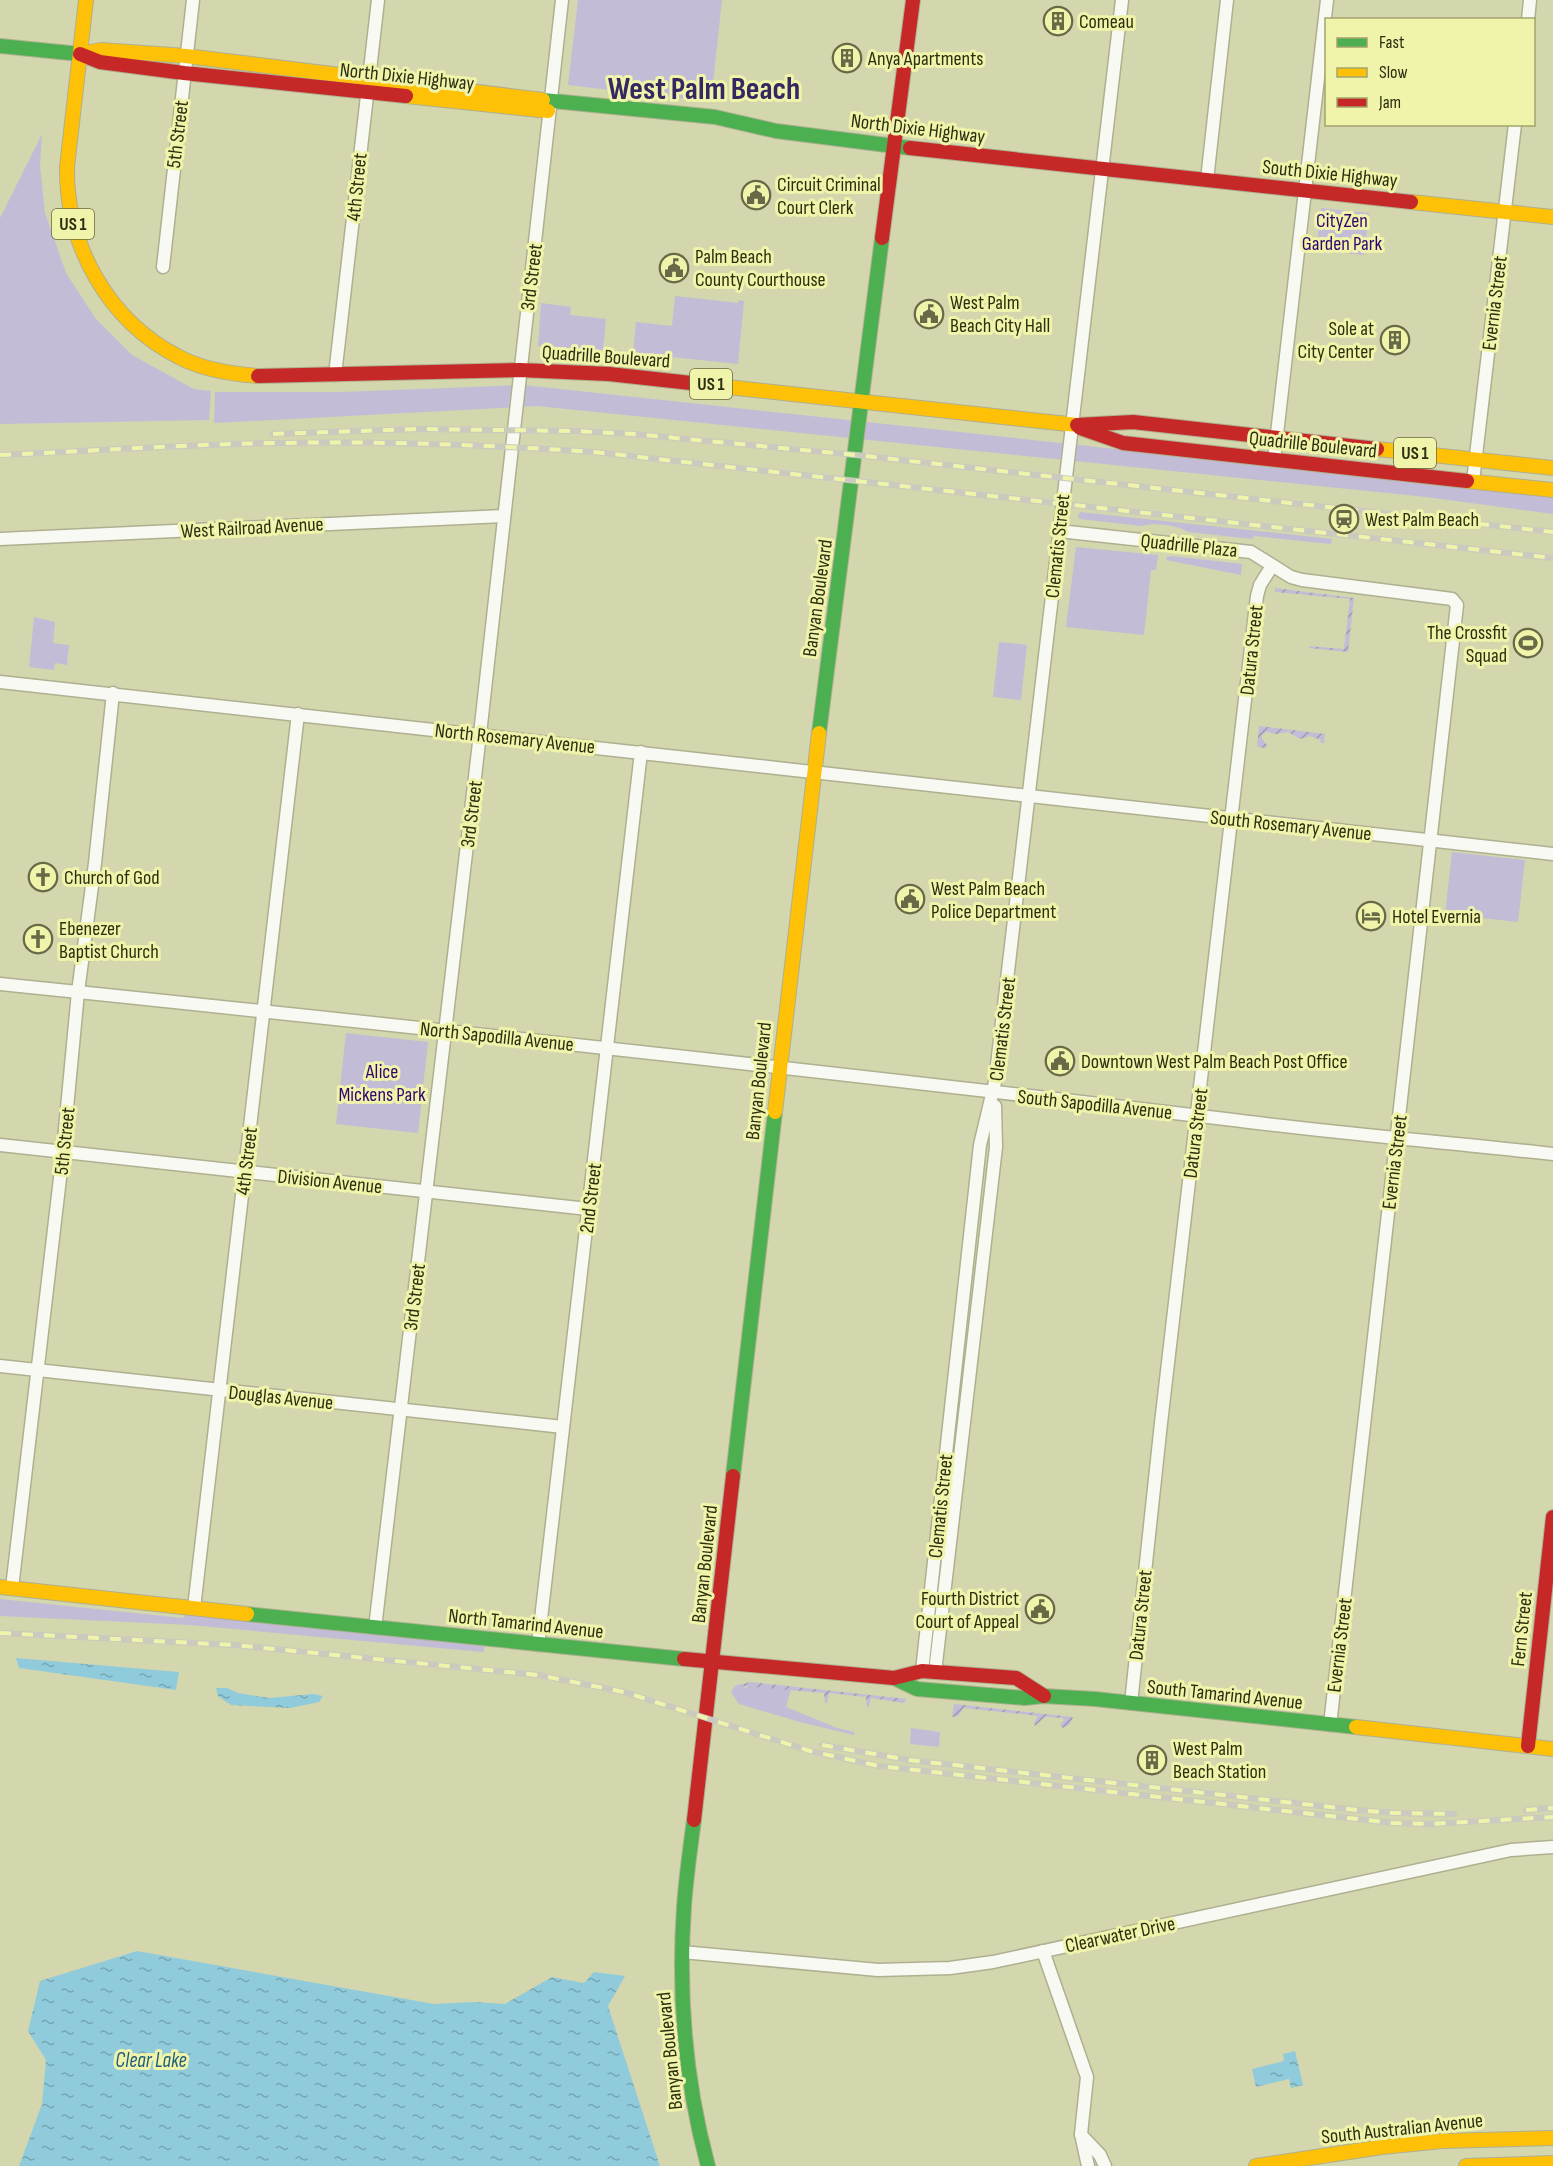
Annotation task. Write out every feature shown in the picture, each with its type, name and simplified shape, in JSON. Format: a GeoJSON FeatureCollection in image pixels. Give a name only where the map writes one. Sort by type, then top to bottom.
{"type":"FeatureCollection","features":[{"type":"Feature","properties":{"kind":"street"},"geometry":{"type":"LineString","coordinates":[[80,54],[86,0]]}},
{"type":"Feature","properties":{"kind":"street","name":"5th Street"},"geometry":{"type":"LineString","coordinates":[[163,267],[193,0]]}},
{"type":"Feature","properties":{"kind":"street","name":"4th Street"},"geometry":{"type":"LineString","coordinates":[[335,375],[378,0]]}},
{"type":"Feature","properties":{"kind":"street","name":"3rd Street"},"geometry":{"type":"LineString","coordinates":[[375,1628],[480,734],[562,0]]}},
{"type":"Feature","properties":{"kind":"street","name":"Banyan Boulevard"},"geometry":{"type":"LineString","coordinates":[[708,2166],[692,2100],[682,2023],[682,1952],[686,1893],[814,771],[913,0]]}},
{"type":"Feature","properties":{"kind":"street","name":"Clematis Street"},"geometry":{"type":"LineString","coordinates":[[929,1671],[996,1147],[994,1092],[1122,0]]}},
{"type":"Feature","properties":{"kind":"street"},"geometry":{"type":"LineString","coordinates":[[1207,180],[1227,0]]}},
{"type":"Feature","properties":{"kind":"street"},"geometry":{"type":"LineString","coordinates":[[1274,460],[1327,0]]}},
{"type":"Feature","properties":{"kind":"street"},"geometry":{"type":"LineString","coordinates":[[1528,18],[1530,0]]}},
{"type":"Feature","properties":{"kind":"street","name":"North Dixie Highway"},"geometry":{"type":"LineString","coordinates":[[0,46],[80,54],[100,62],[184,73],[368,85]]}},
{"type":"Feature","properties":{"kind":"street","name":"North Dixie Highway"},"geometry":{"type":"LineString","coordinates":[[80,54],[101,50],[186,57],[368,85],[550,106],[715,117],[776,131],[1102,169]]}},
{"type":"Feature","properties":{"kind":"street","name":"Quadrille Boulevard"},"geometry":{"type":"LineString","coordinates":[[80,54],[67,164],[70,205],[78,239],[90,269],[116,308],[143,335],[174,355],[207,369],[238,375],[267,377],[520,370],[609,374],[1071,425],[1128,422],[1553,468]]}},
{"type":"Feature","properties":{"kind":"street","name":"Evernia Street"},"geometry":{"type":"LineString","coordinates":[[1473,481],[1515,126]]}},
{"type":"Feature","properties":{"kind":"street","name":"South Dixie Highway"},"geometry":{"type":"LineString","coordinates":[[1102,169],[1553,218]]}},
{"type":"Feature","properties":{"kind":"street","name":"Quadrille Boulevard"},"geometry":{"type":"LineString","coordinates":[[1071,425],[1123,443],[1553,490]]}},
{"type":"Feature","properties":{"kind":"street","name":"West Railroad Avenue"},"geometry":{"type":"LineString","coordinates":[[0,539],[504,516]]}},
{"type":"Feature","properties":{"kind":"street","name":"Quadrille Plaza"},"geometry":{"type":"LineString","coordinates":[[1059,531],[1251,552],[1291,577],[1302,580],[1454,600]]}},
{"type":"Feature","properties":{"kind":"street","name":"Datura Street"},"geometry":{"type":"LineString","coordinates":[[1131,1703],[1161,1423],[1257,596],[1260,585],[1272,566]]}},
{"type":"Feature","properties":{"kind":"street","name":"Evernia Street"},"geometry":{"type":"LineString","coordinates":[[1329,1725],[1456,621],[1457,605],[1454,600]]}},
{"type":"Feature","properties":{"kind":"street","name":"North Rosemary Avenue"},"geometry":{"type":"LineString","coordinates":[[0,682],[1029,795]]}},
{"type":"Feature","properties":{"kind":"street","name":"5th Street"},"geometry":{"type":"LineString","coordinates":[[6,1588],[38,1370],[63,1152],[78,992],[95,863],[113,693]]}},
{"type":"Feature","properties":{"kind":"street","name":"4th Street"},"geometry":{"type":"LineString","coordinates":[[194,1608],[298,714]]}},
{"type":"Feature","properties":{"kind":"street","name":"2nd Street"},"geometry":{"type":"LineString","coordinates":[[538,1645],[641,752]]}},
{"type":"Feature","properties":{"kind":"street","name":"South Rosemary Avenue"},"geometry":{"type":"LineString","coordinates":[[1029,795],[1553,854]]}},
{"type":"Feature","properties":{"kind":"street","name":"North Sapodilla Avenue"},"geometry":{"type":"LineString","coordinates":[[0,984],[445,1030],[994,1092]]}},
{"type":"Feature","properties":{"kind":"street","name":"South Sapodilla Avenue"},"geometry":{"type":"LineString","coordinates":[[994,1092],[1553,1154]]}},
{"type":"Feature","properties":{"kind":"street","name":"Division Avenue"},"geometry":{"type":"LineString","coordinates":[[0,1145],[588,1209]]}},
{"type":"Feature","properties":{"kind":"street","name":"Douglas Avenue"},"geometry":{"type":"LineString","coordinates":[[0,1366],[563,1427]]}},
{"type":"Feature","properties":{"kind":"street","name":"Fern Street"},"geometry":{"type":"LineString","coordinates":[[1528,1746],[1553,1517]]}},
{"type":"Feature","properties":{"kind":"street","name":"North Tamarind Avenue"},"geometry":{"type":"LineString","coordinates":[[6,1588],[538,1645],[894,1678],[929,1671],[1016,1678],[1044,1696]]}},
{"type":"Feature","properties":{"kind":"street"},"geometry":{"type":"LineString","coordinates":[[929,1690],[938,1684],[974,1675]]}},
{"type":"Feature","properties":{"kind":"street","name":"South Tamarind Avenue"},"geometry":{"type":"LineString","coordinates":[[894,1678],[917,1689],[1024,1698],[1044,1696],[1131,1703],[1553,1749]]}},
{"type":"Feature","properties":{"kind":"street","name":"Clearwater Drive"},"geometry":{"type":"LineString","coordinates":[[682,1952],[878,1970],[914,1970],[986,1963],[1511,1850],[1553,1847]]}},
{"type":"Feature","properties":{"kind":"street"},"geometry":{"type":"LineString","coordinates":[[1044,1951],[1087,2077],[1081,2134],[1088,2166]]}},
{"type":"Feature","properties":{"kind":"street"},"geometry":{"type":"LineString","coordinates":[[1081,2134],[1100,2155],[1105,2166]]}},
{"type":"Feature","properties":{"kind":"street","name":"South Australian Avenue"},"geometry":{"type":"LineString","coordinates":[[1256,2166],[1382,2147],[1442,2141],[1553,2138]]}},
{"type":"Feature","properties":{"kind":"street"},"geometry":{"type":"LineString","coordinates":[[1466,2166],[1553,2163]]}},
{"type":"Feature","properties":{"kind":"green space"},"geometry":{"type":"Polygon","coordinates":[[[578,0],[722,0],[711,102],[568,85],[578,0]]]}},
{"type":"Feature","properties":{"kind":"green space"},"geometry":{"type":"Polygon","coordinates":[[[42,134],[40,165],[45,213],[66,273],[96,319],[132,355],[194,389],[211,391],[209,420],[0,424],[0,218],[42,134]]]}},
{"type":"Feature","properties":{"kind":"green space","name":"CityZen Garden Park"},"geometry":{"type":"Polygon","coordinates":[[[1321,208],[1369,213],[1364,255],[1316,250],[1321,208]]]}},
{"type":"Feature","properties":{"kind":"green space"},"geometry":{"type":"Polygon","coordinates":[[[675,296],[738,303],[739,300],[744,301],[738,364],[633,353],[636,322],[672,326],[675,296]]]}},
{"type":"Feature","properties":{"kind":"green space"},"geometry":{"type":"Polygon","coordinates":[[[541,303],[571,307],[570,315],[606,319],[603,350],[538,346],[541,303]]]}},
{"type":"Feature","properties":{"kind":"green space"},"geometry":{"type":"Polygon","coordinates":[[[523,385],[1553,496],[1553,514],[1426,497],[537,406],[214,423],[215,392],[342,392],[523,385]]]}},
{"type":"Feature","properties":{"kind":"green space"},"geometry":{"type":"Polygon","coordinates":[[[1080,512],[1332,539],[1331,544],[1254,536],[1252,539],[1188,532],[1165,525],[1141,526],[1080,519],[1078,516],[1080,512]]]}},
{"type":"Feature","properties":{"kind":"green space"},"geometry":{"type":"Polygon","coordinates":[[[1076,547],[1158,555],[1156,570],[1151,570],[1144,635],[1066,627],[1076,547]]]}},
{"type":"Feature","properties":{"kind":"green space"},"geometry":{"type":"Polygon","coordinates":[[[1167,557],[1242,564],[1241,575],[1166,560],[1167,557]]]}},
{"type":"Feature","properties":{"kind":"green space"},"geometry":{"type":"Polygon","coordinates":[[[1275,588],[1354,598],[1348,652],[1309,648],[1309,646],[1344,649],[1350,599],[1275,592],[1275,588]]]}},
{"type":"Feature","properties":{"kind":"green space"},"geometry":{"type":"Polygon","coordinates":[[[34,617],[55,622],[53,643],[69,645],[67,665],[55,663],[54,670],[29,667],[34,617]]]}},
{"type":"Feature","properties":{"kind":"green space"},"geometry":{"type":"Polygon","coordinates":[[[999,642],[1027,645],[1021,700],[993,697],[999,642]]]}},
{"type":"Feature","properties":{"kind":"green space"},"geometry":{"type":"Polygon","coordinates":[[[1259,726],[1325,734],[1324,743],[1310,736],[1300,739],[1288,732],[1276,734],[1267,732],[1262,735],[1267,745],[1266,748],[1257,747],[1259,726]]]}},
{"type":"Feature","properties":{"kind":"green space"},"geometry":{"type":"Polygon","coordinates":[[[1452,852],[1525,860],[1518,922],[1445,914],[1452,852]]]}},
{"type":"Feature","properties":{"kind":"green space","name":"Alice Mickens Park"},"geometry":{"type":"Polygon","coordinates":[[[346,1033],[428,1042],[418,1133],[336,1124],[346,1033]]]}},
{"type":"Feature","properties":{"kind":"green space"},"geometry":{"type":"Polygon","coordinates":[[[0,1599],[183,1618],[186,1613],[485,1646],[483,1652],[190,1625],[0,1616],[0,1599]]]}},
{"type":"Feature","properties":{"kind":"green space"},"geometry":{"type":"Polygon","coordinates":[[[751,1682],[907,1699],[904,1703],[871,1698],[867,1708],[866,1697],[829,1693],[827,1703],[825,1703],[824,1693],[743,1686],[742,1684],[751,1682]]]}},
{"type":"Feature","properties":{"kind":"green space"},"geometry":{"type":"Polygon","coordinates":[[[740,1684],[745,1688],[751,1685],[791,1689],[786,1707],[837,1728],[854,1732],[854,1735],[739,1704],[731,1692],[735,1686],[740,1684]]]}},
{"type":"Feature","properties":{"kind":"green space"},"geometry":{"type":"Polygon","coordinates":[[[954,1704],[1073,1718],[1069,1725],[1063,1728],[1060,1725],[1063,1718],[1045,1717],[1035,1726],[1034,1723],[1038,1716],[964,1708],[958,1716],[952,1717],[954,1704]]]}},
{"type":"Feature","properties":{"kind":"green space"},"geometry":{"type":"Polygon","coordinates":[[[911,1728],[940,1732],[939,1747],[910,1744],[911,1728]]]}},
{"type":"Feature","properties":{"kind":"water"},"geometry":{"type":"Polygon","coordinates":[[[16,1658],[179,1672],[176,1690],[19,1668],[16,1658]]]}},
{"type":"Feature","properties":{"kind":"water"},"geometry":{"type":"Polygon","coordinates":[[[216,1688],[227,1688],[238,1693],[269,1698],[313,1694],[323,1696],[319,1702],[290,1708],[231,1705],[218,1696],[216,1688]]]}},
{"type":"Feature","properties":{"kind":"water","name":"Clear Lake"},"geometry":{"type":"Polygon","coordinates":[[[137,1951],[434,2004],[474,2002],[505,2004],[552,1977],[584,1983],[594,1972],[625,1976],[608,2006],[660,2166],[19,2166],[42,2104],[46,2060],[28,2031],[40,1981],[137,1951]]]}},
{"type":"Feature","properties":{"kind":"water"},"geometry":{"type":"Polygon","coordinates":[[[1295,2051],[1303,2085],[1291,2088],[1289,2079],[1256,2087],[1252,2069],[1284,2061],[1283,2054],[1295,2051]]]}},
{"type":"Feature","properties":{"kind":"railway"},"geometry":{"type":"LineString","coordinates":[[273,434],[419,429],[633,434],[856,455],[1553,532]]}},
{"type":"Feature","properties":{"kind":"railway"},"geometry":{"type":"LineString","coordinates":[[0,455],[211,445],[320,443],[438,444],[594,452],[1553,558]]}},
{"type":"Feature","properties":{"kind":"railway"},"geometry":{"type":"LineString","coordinates":[[0,1633],[234,1645],[538,1675],[624,1692],[810,1751],[879,1766],[1393,1823],[1429,1824],[1553,1817]]}},
{"type":"Feature","properties":{"kind":"railway"},"geometry":{"type":"LineString","coordinates":[[822,1745],[909,1760],[1357,1810],[1454,1814]]}},
{"type":"Feature","properties":{"kind":"railway"},"geometry":{"type":"LineString","coordinates":[[1526,1810],[1553,1808]]}},
{"type":"Feature","properties":{"kind":"traffic: fast"},"geometry":{"type":"LineString","coordinates":[[0,46],[80,54]]}},
{"type":"Feature","properties":{"kind":"traffic: fast"},"geometry":{"type":"LineString","coordinates":[[543,100],[715,117],[776,131],[910,148]]}},
{"type":"Feature","properties":{"kind":"traffic: fast"},"geometry":{"type":"LineString","coordinates":[[819,733],[882,238]]}},
{"type":"Feature","properties":{"kind":"traffic: fast"},"geometry":{"type":"LineString","coordinates":[[733,1476],[775,1112]]}},
{"type":"Feature","properties":{"kind":"traffic: fast"},"geometry":{"type":"LineString","coordinates":[[247,1614],[684,1659]]}},
{"type":"Feature","properties":{"kind":"traffic: fast"},"geometry":{"type":"LineString","coordinates":[[894,1678],[917,1689],[1025,1698],[1044,1696],[1095,1699],[1356,1727]]}},
{"type":"Feature","properties":{"kind":"traffic: fast"},"geometry":{"type":"LineString","coordinates":[[694,1820],[682,1940],[683,2005],[689,2070],[708,2166]]}},
{"type":"Feature","properties":{"kind":"traffic: slow"},"geometry":{"type":"LineString","coordinates":[[86,0],[67,167],[74,225],[83,252],[112,302],[131,323],[154,342],[179,357],[207,368],[227,373],[258,376]]}},
{"type":"Feature","properties":{"kind":"traffic: slow"},"geometry":{"type":"LineString","coordinates":[[80,54],[101,50],[186,56],[543,100]]}},
{"type":"Feature","properties":{"kind":"traffic: slow"},"geometry":{"type":"LineString","coordinates":[[406,96],[548,111]]}},
{"type":"Feature","properties":{"kind":"traffic: slow"},"geometry":{"type":"LineString","coordinates":[[1411,202],[1553,217]]}},
{"type":"Feature","properties":{"kind":"traffic: slow"},"geometry":{"type":"LineString","coordinates":[[718,386],[1077,425]]}},
{"type":"Feature","properties":{"kind":"traffic: slow"},"geometry":{"type":"LineString","coordinates":[[1377,449],[1553,468]]}},
{"type":"Feature","properties":{"kind":"traffic: slow"},"geometry":{"type":"LineString","coordinates":[[1467,481],[1553,490]]}},
{"type":"Feature","properties":{"kind":"traffic: slow"},"geometry":{"type":"LineString","coordinates":[[775,1112],[819,733]]}},
{"type":"Feature","properties":{"kind":"traffic: slow"},"geometry":{"type":"LineString","coordinates":[[0,1587],[247,1614]]}},
{"type":"Feature","properties":{"kind":"traffic: slow"},"geometry":{"type":"LineString","coordinates":[[1356,1727],[1553,1749]]}},
{"type":"Feature","properties":{"kind":"traffic: slow"},"geometry":{"type":"LineString","coordinates":[[1256,2166],[1382,2147],[1442,2141],[1553,2138]]}},
{"type":"Feature","properties":{"kind":"traffic: slow"},"geometry":{"type":"LineString","coordinates":[[1466,2166],[1553,2163]]}},
{"type":"Feature","properties":{"kind":"traffic: jam"},"geometry":{"type":"LineString","coordinates":[[882,238],[913,0]]}},
{"type":"Feature","properties":{"kind":"traffic: jam"},"geometry":{"type":"LineString","coordinates":[[80,54],[100,62],[184,73],[406,96]]}},
{"type":"Feature","properties":{"kind":"traffic: jam"},"geometry":{"type":"LineString","coordinates":[[910,148],[1411,202]]}},
{"type":"Feature","properties":{"kind":"traffic: jam"},"geometry":{"type":"LineString","coordinates":[[258,376],[520,370],[609,374],[718,386]]}},
{"type":"Feature","properties":{"kind":"traffic: jam"},"geometry":{"type":"LineString","coordinates":[[1077,425],[1133,422],[1377,449]]}},
{"type":"Feature","properties":{"kind":"traffic: jam"},"geometry":{"type":"LineString","coordinates":[[1080,428],[1123,443],[1467,481]]}},
{"type":"Feature","properties":{"kind":"traffic: jam"},"geometry":{"type":"LineString","coordinates":[[694,1820],[733,1476]]}},
{"type":"Feature","properties":{"kind":"traffic: jam"},"geometry":{"type":"LineString","coordinates":[[1528,1746],[1553,1517]]}},
{"type":"Feature","properties":{"kind":"traffic: jam"},"geometry":{"type":"LineString","coordinates":[[684,1659],[894,1678],[922,1671],[1016,1678],[1044,1696]]}},
{"type":"Feature","properties":{"kind":"place","name":"Comeau"},"geometry":{"type":"Point","coordinates":[1058,21]}},
{"type":"Feature","properties":{"kind":"place","name":"Anya Apartments"},"geometry":{"type":"Point","coordinates":[847,58]}},
{"type":"Feature","properties":{"kind":"place","name":"Circuit Criminal Court Clerk"},"geometry":{"type":"Point","coordinates":[756,195]}},
{"type":"Feature","properties":{"kind":"place","name":"Palm Beach County Courthouse"},"geometry":{"type":"Point","coordinates":[674,268]}},
{"type":"Feature","properties":{"kind":"place","name":"West Palm Beach City Hall"},"geometry":{"type":"Point","coordinates":[929,314]}},
{"type":"Feature","properties":{"kind":"place","name":"Sole at City Center"},"geometry":{"type":"Point","coordinates":[1395,340]}},
{"type":"Feature","properties":{"kind":"place","name":"West Palm Beach"},"geometry":{"type":"Point","coordinates":[1344,519]}},
{"type":"Feature","properties":{"kind":"place","name":"The Crossfit Squad"},"geometry":{"type":"Point","coordinates":[1528,643]}},
{"type":"Feature","properties":{"kind":"place","name":"Church of God"},"geometry":{"type":"Point","coordinates":[43,877]}},
{"type":"Feature","properties":{"kind":"place","name":"West Palm Beach Police Department"},"geometry":{"type":"Point","coordinates":[910,899]}},
{"type":"Feature","properties":{"kind":"place","name":"Hotel Evernia"},"geometry":{"type":"Point","coordinates":[1371,916]}},
{"type":"Feature","properties":{"kind":"place","name":"Ebenezer Baptist Church"},"geometry":{"type":"Point","coordinates":[38,939]}},
{"type":"Feature","properties":{"kind":"place","name":"Downtown West Palm Beach Post Office"},"geometry":{"type":"Point","coordinates":[1060,1061]}},
{"type":"Feature","properties":{"kind":"place","name":"Fourth District Court of Appeal"},"geometry":{"type":"Point","coordinates":[1040,1609]}},
{"type":"Feature","properties":{"kind":"place","name":"West Palm Beach Station"},"geometry":{"type":"Point","coordinates":[1152,1760]}},
{"type":"Feature","properties":{"kind":"district","name":"West Palm Beach"},"geometry":{"type":"Point","coordinates":[704,88]}}]}
